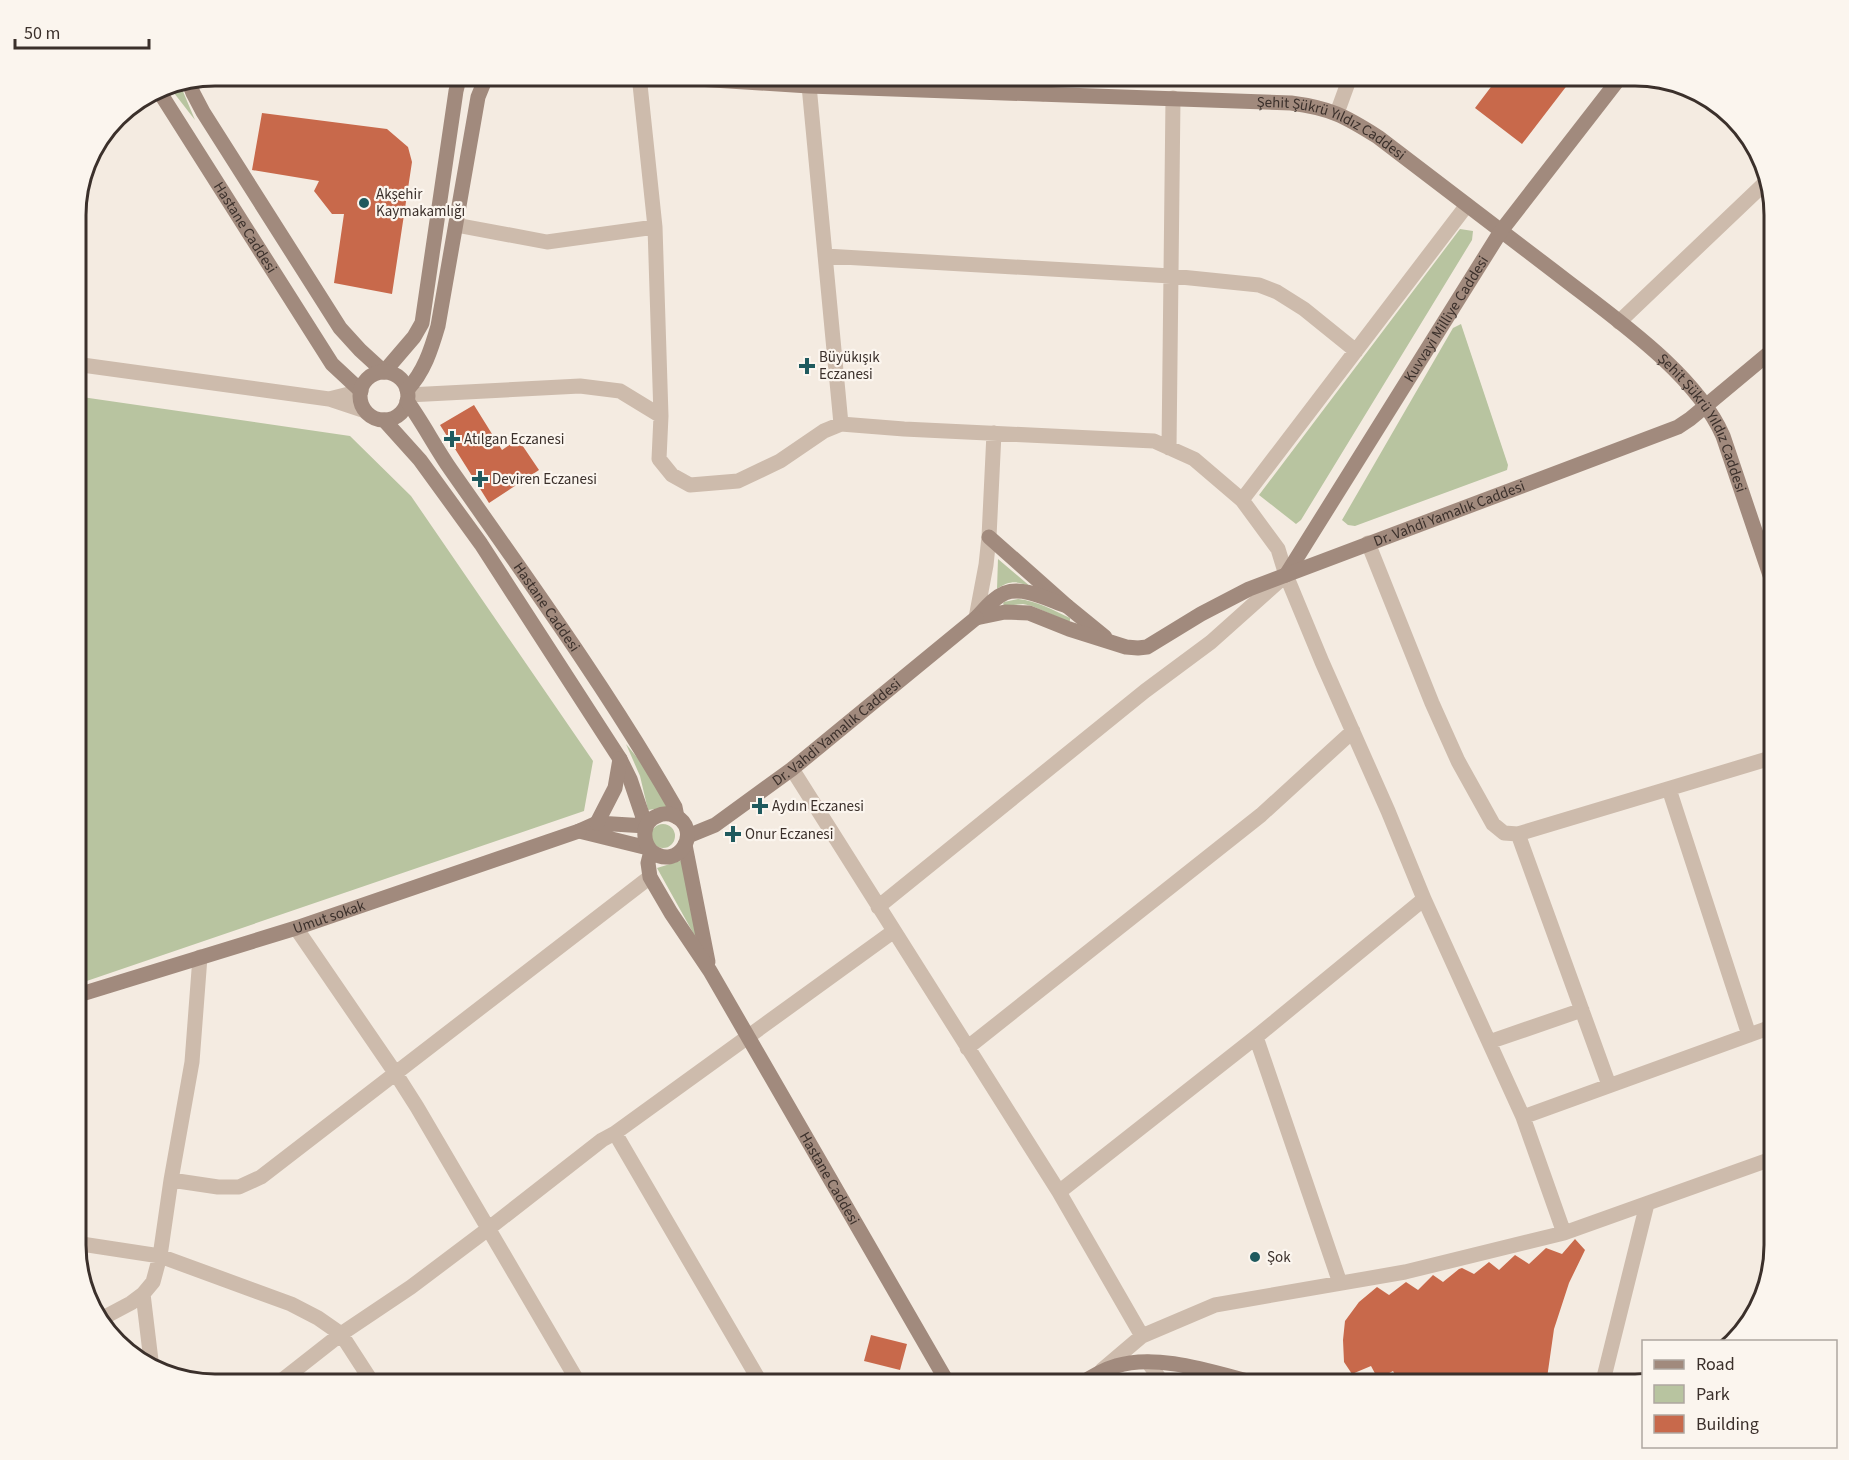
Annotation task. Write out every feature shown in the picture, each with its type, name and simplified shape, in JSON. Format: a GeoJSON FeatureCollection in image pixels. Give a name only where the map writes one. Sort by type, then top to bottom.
{"type":"FeatureCollection","features":[{"type":"Feature","properties":{"kind":"street"},"geometry":{"type":"LineString","coordinates":[[365,411],[360,401],[361,391],[369,377],[384,372],[414,338],[422,323],[457,86]]}},
{"type":"Feature","properties":{"kind":"street"},"geometry":{"type":"LineString","coordinates":[[86,366],[329,399],[384,420],[399,414],[407,395],[426,363],[438,326],[482,86]]}},
{"type":"Feature","properties":{"kind":"street"},"geometry":{"type":"LineString","coordinates":[[640,86],[655,227],[661,416],[659,459],[672,475],[690,485],[738,482],[780,461],[824,431],[841,423],[1154,441],[1194,459],[1242,500],[1278,549],[1286,575],[1424,899],[1522,1117],[1564,1233]]}},
{"type":"Feature","properties":{"kind":"street"},"geometry":{"type":"LineString","coordinates":[[808,86],[841,423]]}},
{"type":"Feature","properties":{"kind":"street","name":"Şehit Şükrü Yıldız Caddesi"},"geometry":{"type":"LineString","coordinates":[[898,86],[1043,94],[1291,102],[1317,106],[1337,113],[1378,137],[1619,322],[1662,358],[1707,405],[1715,417],[1764,557]]}},
{"type":"Feature","properties":{"kind":"street"},"geometry":{"type":"LineString","coordinates":[[1043,86],[1043,94]]}},
{"type":"Feature","properties":{"kind":"street"},"geometry":{"type":"LineString","coordinates":[[1337,113],[1348,86]]}},
{"type":"Feature","properties":{"kind":"street","name":"Kuvvayi Milliye Caddesi"},"geometry":{"type":"LineString","coordinates":[[1286,575],[1501,231],[1613,86]]}},
{"type":"Feature","properties":{"kind":"street","name":"Hastane Caddesi"},"geometry":{"type":"LineString","coordinates":[[192,88],[203,112],[340,328],[384,372]]}},
{"type":"Feature","properties":{"kind":"street","name":"Hastane Caddesi"},"geometry":{"type":"LineString","coordinates":[[162,96],[332,364],[361,391]]}},
{"type":"Feature","properties":{"kind":"street"},"geometry":{"type":"LineString","coordinates":[[1169,448],[1173,98]]}},
{"type":"Feature","properties":{"kind":"street"},"geometry":{"type":"LineString","coordinates":[[1619,322],[1761,187]]}},
{"type":"Feature","properties":{"kind":"street"},"geometry":{"type":"LineString","coordinates":[[1242,500],[1467,205]]}},
{"type":"Feature","properties":{"kind":"street"},"geometry":{"type":"LineString","coordinates":[[456,225],[547,242],[655,227]]}},
{"type":"Feature","properties":{"kind":"street"},"geometry":{"type":"LineString","coordinates":[[825,256],[1171,276],[1259,285],[1277,292],[1304,309],[1356,351]]}},
{"type":"Feature","properties":{"kind":"street","name":"Dr. Vahdi Yamalık Caddesi"},"geometry":{"type":"LineString","coordinates":[[976,618],[1005,612],[1029,613],[1069,629],[1110,640],[1126,647],[1147,646],[1249,589],[1678,427],[1764,357]]}},
{"type":"Feature","properties":{"kind":"street"},"geometry":{"type":"LineString","coordinates":[[384,372],[398,377],[405,385],[407,395]]}},
{"type":"Feature","properties":{"kind":"street"},"geometry":{"type":"LineString","coordinates":[[407,395],[580,386],[620,392],[661,416]]}},
{"type":"Feature","properties":{"kind":"street"},"geometry":{"type":"LineString","coordinates":[[329,399],[361,391]]}},
{"type":"Feature","properties":{"kind":"street","name":"Hastane Caddesi"},"geometry":{"type":"LineString","coordinates":[[407,395],[450,468],[513,557],[637,742],[675,807],[677,817],[686,827],[710,971]]}},
{"type":"Feature","properties":{"kind":"street","name":"Hastane Caddesi"},"geometry":{"type":"LineString","coordinates":[[384,420],[420,460],[481,544],[620,759],[630,778],[646,826],[644,840],[649,850],[650,878],[710,971],[943,1375]]}},
{"type":"Feature","properties":{"kind":"street"},"geometry":{"type":"LineString","coordinates":[[976,618],[989,537],[994,433]]}},
{"type":"Feature","properties":{"kind":"street","name":"Dr. Vahdi Yamalık Caddesi"},"geometry":{"type":"LineString","coordinates":[[989,537],[1066,606],[1110,640]]}},
{"type":"Feature","properties":{"kind":"street"},"geometry":{"type":"LineString","coordinates":[[1368,543],[1432,703],[1458,761],[1493,824],[1504,833],[1518,834],[1764,760]]}},
{"type":"Feature","properties":{"kind":"street"},"geometry":{"type":"LineString","coordinates":[[878,907],[1136,699],[1211,642],[1286,575]]}},
{"type":"Feature","properties":{"kind":"street","name":"Dr. Vahdi Yamalık Caddesi"},"geometry":{"type":"LineString","coordinates":[[687,841],[715,825],[792,769],[976,618],[998,597],[1016,591],[1029,593],[1066,606]]}},
{"type":"Feature","properties":{"kind":"street"},"geometry":{"type":"LineString","coordinates":[[967,1048],[1261,815],[1353,731]]}},
{"type":"Feature","properties":{"kind":"street"},"geometry":{"type":"LineString","coordinates":[[620,759],[615,788],[597,823],[646,826],[660,815],[669,814],[677,817]]}},
{"type":"Feature","properties":{"kind":"street"},"geometry":{"type":"LineString","coordinates":[[792,769],[1059,1192],[1142,1336]]}},
{"type":"Feature","properties":{"kind":"street"},"geometry":{"type":"LineString","coordinates":[[1669,789],[1749,1035]]}},
{"type":"Feature","properties":{"kind":"street","name":"Umut sokak"},"geometry":{"type":"LineString","coordinates":[[86,993],[296,928],[597,823]]}},
{"type":"Feature","properties":{"kind":"street"},"geometry":{"type":"LineString","coordinates":[[579,831],[649,850],[658,856],[668,857],[680,852],[687,841]]}},
{"type":"Feature","properties":{"kind":"street"},"geometry":{"type":"LineString","coordinates":[[1518,834],[1609,1085]]}},
{"type":"Feature","properties":{"kind":"street"},"geometry":{"type":"LineString","coordinates":[[171,1180],[218,1187],[239,1187],[261,1177],[650,878]]}},
{"type":"Feature","properties":{"kind":"street"},"geometry":{"type":"LineString","coordinates":[[1059,1192],[1256,1037],[1424,899]]}},
{"type":"Feature","properties":{"kind":"street"},"geometry":{"type":"LineString","coordinates":[[296,928],[396,1074],[574,1375]]}},
{"type":"Feature","properties":{"kind":"street"},"geometry":{"type":"LineString","coordinates":[[289,1375],[341,1334],[411,1287],[602,1140],[748,1038],[894,931]]}},
{"type":"Feature","properties":{"kind":"street"},"geometry":{"type":"LineString","coordinates":[[107,1316],[131,1303],[153,1282],[160,1256],[192,1062],[200,957]]}},
{"type":"Feature","properties":{"kind":"street"},"geometry":{"type":"LineString","coordinates":[[1489,1042],[1582,1010]]}},
{"type":"Feature","properties":{"kind":"street"},"geometry":{"type":"LineString","coordinates":[[1522,1117],[1764,1030]]}},
{"type":"Feature","properties":{"kind":"street"},"geometry":{"type":"LineString","coordinates":[[1256,1037],[1340,1283]]}},
{"type":"Feature","properties":{"kind":"street"},"geometry":{"type":"LineString","coordinates":[[615,1133],[756,1375]]}},
{"type":"Feature","properties":{"kind":"street"},"geometry":{"type":"LineString","coordinates":[[1094,1375],[1142,1336],[1215,1305],[1405,1272],[1564,1233],[1764,1162]]}},
{"type":"Feature","properties":{"kind":"street"},"geometry":{"type":"LineString","coordinates":[[1604,1375],[1647,1204]]}},
{"type":"Feature","properties":{"kind":"street"},"geometry":{"type":"LineString","coordinates":[[86,1245],[160,1256],[291,1304],[318,1318],[341,1334],[368,1375]]}},
{"type":"Feature","properties":{"kind":"street"},"geometry":{"type":"LineString","coordinates":[[142,1294],[150,1357]]}},
{"type":"Feature","properties":{"kind":"street"},"geometry":{"type":"LineString","coordinates":[[1099,1372],[1118,1365],[1148,1362],[1185,1366],[1222,1375]]}},
{"type":"Feature","properties":{"kind":"street"},"geometry":{"type":"LineString","coordinates":[[1148,1362],[1157,1375]]}},
{"type":"Feature","properties":{"kind":"green space"},"geometry":{"type":"Polygon","coordinates":[[[182,90],[195,120],[173,92],[182,90]]]}},
{"type":"Feature","properties":{"kind":"green space"},"geometry":{"type":"Polygon","coordinates":[[[1460,229],[1473,231],[1472,240],[1301,520],[1296,524],[1259,495],[1460,229]]]}},
{"type":"Feature","properties":{"kind":"green space"},"geometry":{"type":"Polygon","coordinates":[[[1461,324],[1508,465],[1507,470],[1355,526],[1348,525],[1342,520],[1453,328],[1461,324]]]}},
{"type":"Feature","properties":{"kind":"green space"},"geometry":{"type":"Polygon","coordinates":[[[86,398],[350,436],[411,496],[593,761],[584,811],[86,981],[86,398]]]}},
{"type":"Feature","properties":{"kind":"green space"},"geometry":{"type":"Polygon","coordinates":[[[998,559],[1031,587],[1014,582],[997,589],[998,559]]]}},
{"type":"Feature","properties":{"kind":"green space"},"geometry":{"type":"Polygon","coordinates":[[[1018,599],[1045,606],[1070,618],[1070,621],[1032,606],[1023,604],[1005,606],[1003,604],[1018,599]]]}},
{"type":"Feature","properties":{"kind":"green space"},"geometry":{"type":"Polygon","coordinates":[[[626,744],[644,766],[669,807],[648,810],[640,776],[626,744]]]}},
{"type":"Feature","properties":{"kind":"green space"},"geometry":{"type":"Polygon","coordinates":[[[663,824],[671,828],[675,836],[671,844],[663,848],[655,844],[651,836],[655,828],[663,824]]]}},
{"type":"Feature","properties":{"kind":"green space"},"geometry":{"type":"Polygon","coordinates":[[[683,860],[701,947],[657,868],[683,860]]]}},
{"type":"Feature","properties":{"kind":"building"},"geometry":{"type":"Polygon","coordinates":[[[1492,86],[1567,86],[1522,144],[1475,108],[1492,86]]]}},
{"type":"Feature","properties":{"kind":"building","name":"Akşehir Kaymakamlığı"},"geometry":{"type":"Polygon","coordinates":[[[262,113],[387,129],[408,147],[412,162],[392,294],[334,283],[344,214],[332,214],[314,191],[319,181],[252,170],[262,113]]]}},
{"type":"Feature","properties":{"kind":"building"},"geometry":{"type":"Polygon","coordinates":[[[474,405],[502,450],[518,439],[539,470],[489,503],[440,425],[474,405]]]}},
{"type":"Feature","properties":{"kind":"building"},"geometry":{"type":"Polygon","coordinates":[[[1575,1239],[1585,1250],[1569,1283],[1554,1329],[1547,1375],[1395,1375],[1393,1371],[1386,1375],[1376,1375],[1371,1366],[1352,1374],[1344,1362],[1345,1321],[1359,1302],[1377,1287],[1389,1295],[1406,1282],[1418,1290],[1433,1275],[1443,1282],[1459,1269],[1462,1268],[1474,1274],[1489,1262],[1499,1270],[1515,1255],[1529,1264],[1546,1248],[1562,1254],[1575,1239]]]}},
{"type":"Feature","properties":{"kind":"building"},"geometry":{"type":"Polygon","coordinates":[[[871,1335],[907,1344],[900,1370],[864,1361],[871,1335]]]}},
{"type":"Feature","properties":{"kind":"place","name":"Akşehir Kaymakamlığı"},"geometry":{"type":"Point","coordinates":[364,203]}},
{"type":"Feature","properties":{"kind":"place","name":"Büyükışık Eczanesi"},"geometry":{"type":"Point","coordinates":[807,366]}},
{"type":"Feature","properties":{"kind":"place","name":"Atılgan Eczanesi"},"geometry":{"type":"Point","coordinates":[452,439]}},
{"type":"Feature","properties":{"kind":"place","name":"Deviren Eczanesi"},"geometry":{"type":"Point","coordinates":[480,479]}},
{"type":"Feature","properties":{"kind":"place","name":"Aydın Eczanesi"},"geometry":{"type":"Point","coordinates":[760,806]}},
{"type":"Feature","properties":{"kind":"place","name":"Onur Eczanesi"},"geometry":{"type":"Point","coordinates":[733,834]}},
{"type":"Feature","properties":{"kind":"place","name":"Şok"},"geometry":{"type":"Point","coordinates":[1255,1257]}}]}
